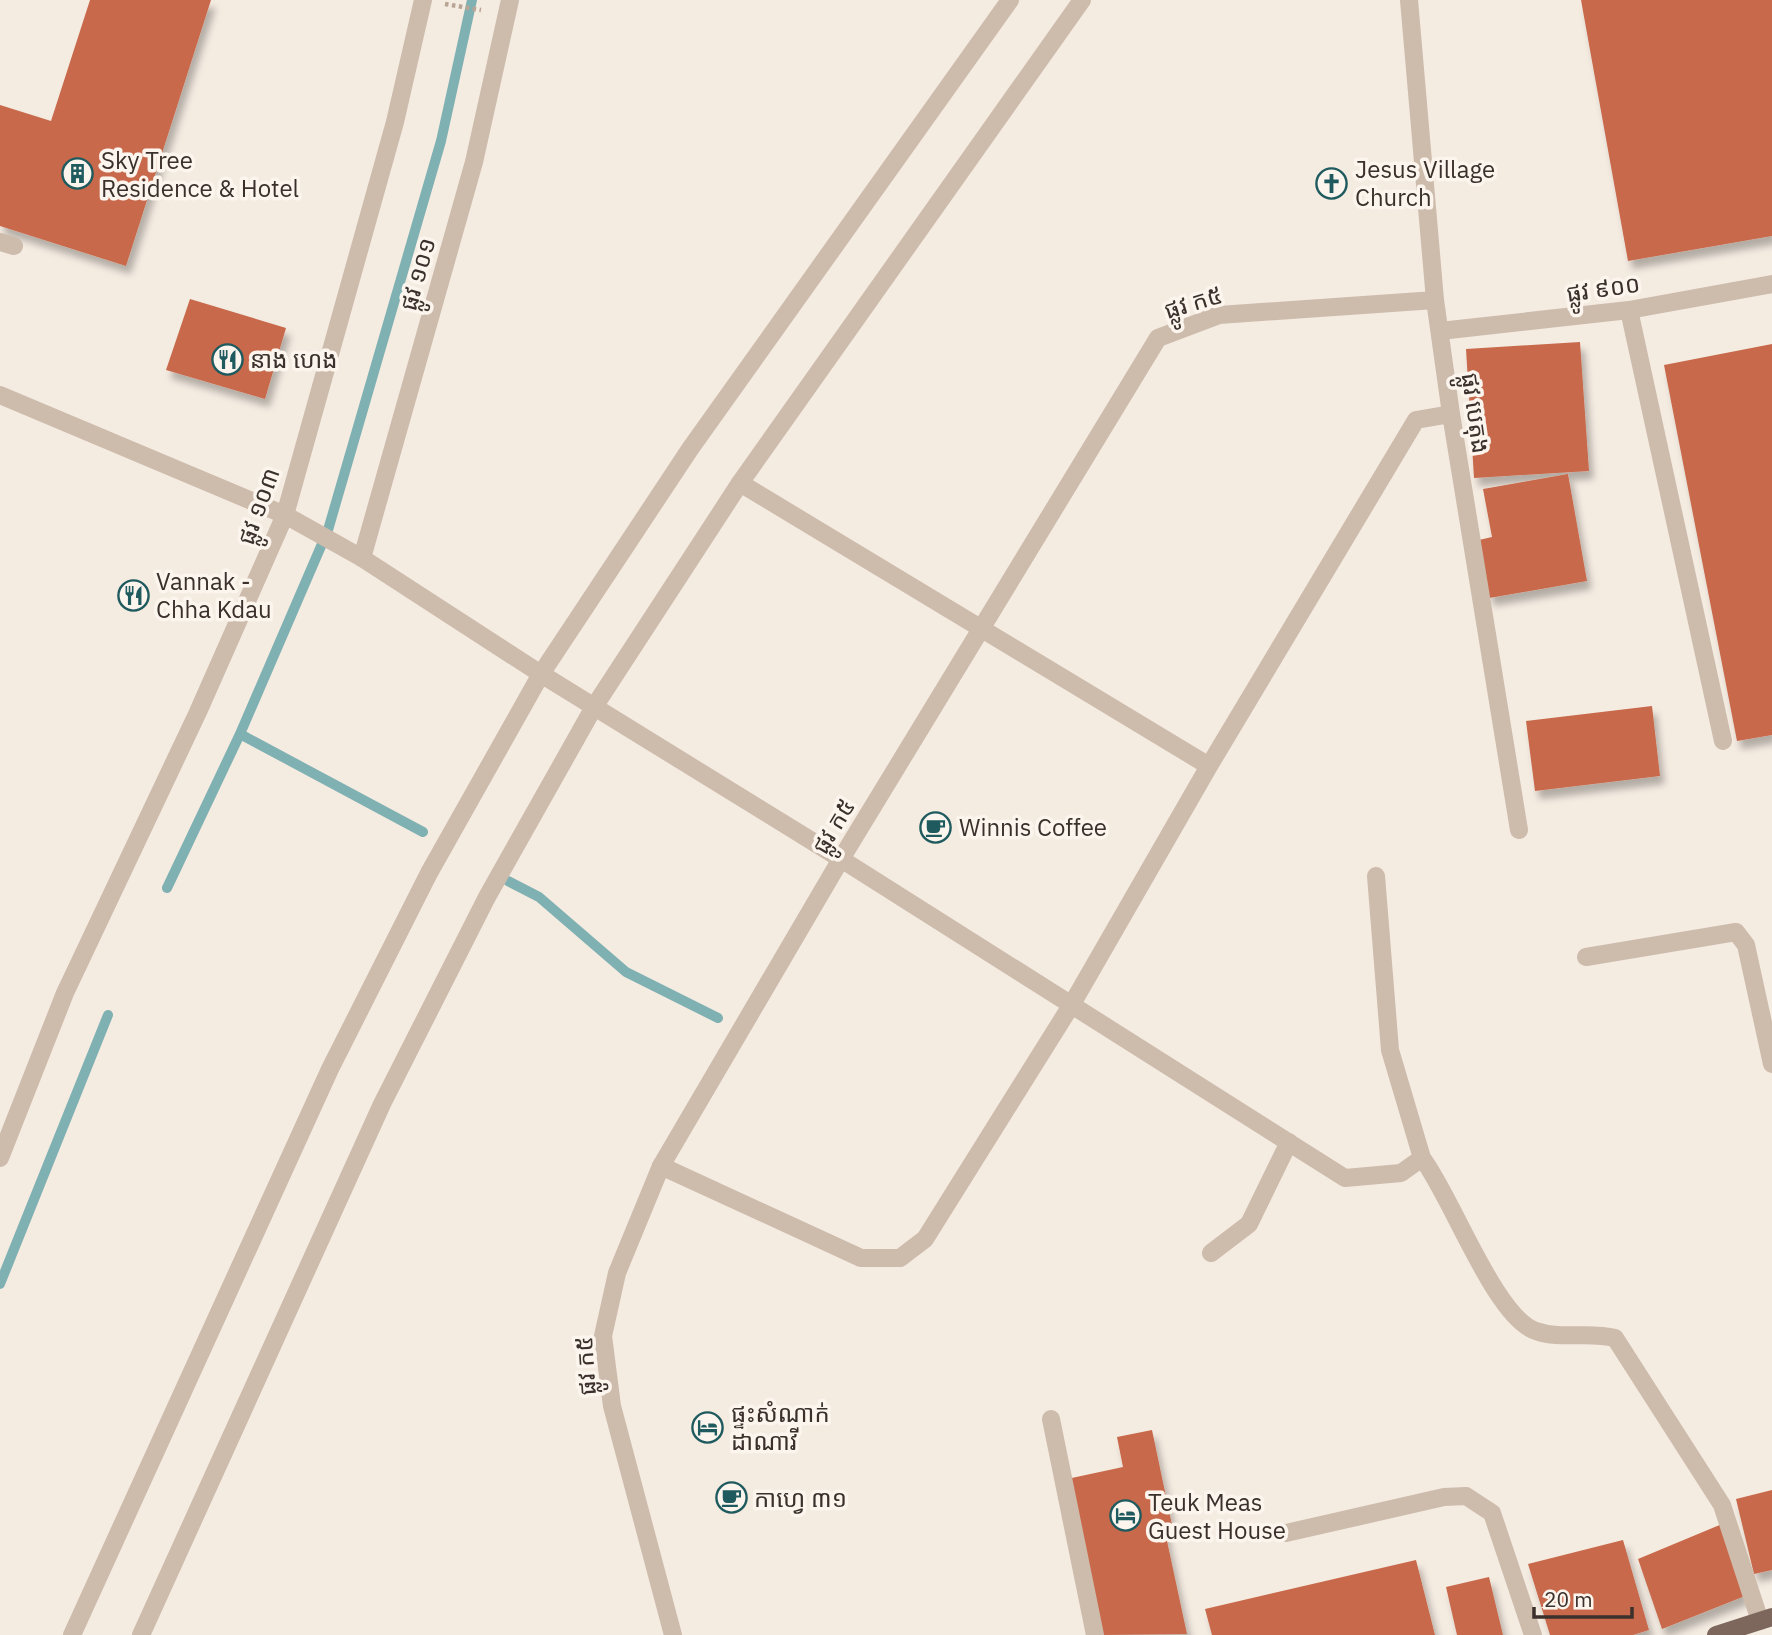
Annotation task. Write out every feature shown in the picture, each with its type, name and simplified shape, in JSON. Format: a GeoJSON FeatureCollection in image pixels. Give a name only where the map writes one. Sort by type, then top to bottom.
{"type":"FeatureCollection","features":[{"type":"Feature","properties":{"kind":"main road"},"geometry":{"type":"LineString","coordinates":[[1716,1635],[1766,1619]]}},
{"type":"Feature","properties":{"kind":"street","name":"ផ្លូវ ១០៣"},"geometry":{"type":"LineString","coordinates":[[0,1157],[65,993],[198,712],[285,515],[395,122],[423,0]]}},
{"type":"Feature","properties":{"kind":"street","name":"ផ្លូវ ១០១"},"geometry":{"type":"LineString","coordinates":[[362,558],[474,162],[510,0]]}},
{"type":"Feature","properties":{"kind":"street"},"geometry":{"type":"LineString","coordinates":[[72,1635],[330,1069],[429,873],[541,674],[690,449],[1010,0]]}},
{"type":"Feature","properties":{"kind":"street"},"geometry":{"type":"LineString","coordinates":[[141,1635],[382,1104],[487,897],[594,707],[740,483],[1082,0]]}},
{"type":"Feature","properties":{"kind":"street","name":"ផ្លូវ បេតុង"},"geometry":{"type":"LineString","coordinates":[[1409,0],[1435,300],[1519,830]]}},
{"type":"Feature","properties":{"kind":"street","name":"ផ្លូវ ៩០០"},"geometry":{"type":"LineString","coordinates":[[1440,331],[1629,310],[1772,284]]}},
{"type":"Feature","properties":{"kind":"street","name":"ផ្លូវ ក៥"},"geometry":{"type":"LineString","coordinates":[[673,1635],[612,1406],[603,1336],[617,1273],[662,1166],[841,859],[1158,338],[1219,315],[1435,300]]}},
{"type":"Feature","properties":{"kind":"street"},"geometry":{"type":"LineString","coordinates":[[1629,310],[1723,741]]}},
{"type":"Feature","properties":{"kind":"street"},"geometry":{"type":"LineString","coordinates":[[0,395],[285,515],[362,558],[541,674],[841,859],[1345,1178],[1401,1173],[1422,1158]]}},
{"type":"Feature","properties":{"kind":"street"},"geometry":{"type":"LineString","coordinates":[[662,1166],[861,1258],[900,1258],[925,1240],[1072,1004],[1209,766],[1416,420],[1451,414]]}},
{"type":"Feature","properties":{"kind":"street"},"geometry":{"type":"LineString","coordinates":[[740,483],[1209,766]]}},
{"type":"Feature","properties":{"kind":"street"},"geometry":{"type":"LineString","coordinates":[[1376,876],[1390,1049],[1422,1158],[1438,1178],[1495,1289],[1520,1322],[1535,1331],[1598,1333],[1615,1338],[1721,1505],[1766,1619]]}},
{"type":"Feature","properties":{"kind":"street"},"geometry":{"type":"LineString","coordinates":[[1586,957],[1736,932],[1746,945],[1771,1057]]}},
{"type":"Feature","properties":{"kind":"street"},"geometry":{"type":"LineString","coordinates":[[1211,1253],[1249,1224],[1289,1142]]}},
{"type":"Feature","properties":{"kind":"street"},"geometry":{"type":"LineString","coordinates":[[1051,1419],[1095,1635]]}},
{"type":"Feature","properties":{"kind":"street"},"geometry":{"type":"LineString","coordinates":[[1286,1533],[1444,1497],[1466,1496],[1492,1513],[1533,1635]]}},
{"type":"Feature","properties":{"kind":"path"},"geometry":{"type":"LineString","coordinates":[[451,5],[488,11]]}},
{"type":"Feature","properties":{"kind":"building","name":"Sky Tree Residence & Hotel"},"geometry":{"type":"Polygon","coordinates":[[[90,0],[211,0],[126,266],[0,226],[0,105],[51,121],[90,0]]]}},
{"type":"Feature","properties":{"kind":"building"},"geometry":{"type":"Polygon","coordinates":[[[1581,0],[1772,0],[1772,236],[1628,261],[1581,0]]]}},
{"type":"Feature","properties":{"kind":"building"},"geometry":{"type":"Polygon","coordinates":[[[190,299],[286,328],[265,399],[166,370],[190,299]]]}},
{"type":"Feature","properties":{"kind":"building"},"geometry":{"type":"Polygon","coordinates":[[[1580,342],[1589,471],[1474,478],[1466,349],[1580,342]]]}},
{"type":"Feature","properties":{"kind":"building"},"geometry":{"type":"Polygon","coordinates":[[[1772,344],[1772,735],[1737,741],[1664,365],[1772,344]]]}},
{"type":"Feature","properties":{"kind":"building"},"geometry":{"type":"Polygon","coordinates":[[[1568,474],[1587,581],[1489,598],[1479,540],[1492,537],[1483,489],[1568,474]]]}},
{"type":"Feature","properties":{"kind":"building"},"geometry":{"type":"Polygon","coordinates":[[[1652,706],[1660,776],[1535,791],[1526,721],[1652,706]]]}},
{"type":"Feature","properties":{"kind":"building"},"geometry":{"type":"Polygon","coordinates":[[[1152,1430],[1172,1525],[1164,1527],[1187,1634],[1101,1635],[1067,1479],[1123,1467],[1117,1437],[1152,1430]]]}},
{"type":"Feature","properties":{"kind":"building"},"geometry":{"type":"Polygon","coordinates":[[[1772,1490],[1772,1570],[1754,1574],[1736,1499],[1772,1490]]]}},
{"type":"Feature","properties":{"kind":"building"},"geometry":{"type":"Polygon","coordinates":[[[1722,1524],[1745,1596],[1662,1629],[1638,1559],[1722,1524]]]}},
{"type":"Feature","properties":{"kind":"building"},"geometry":{"type":"Polygon","coordinates":[[[1623,1540],[1649,1630],[1633,1635],[1550,1635],[1528,1564],[1623,1540]]]}},
{"type":"Feature","properties":{"kind":"building"},"geometry":{"type":"Polygon","coordinates":[[[1416,1560],[1435,1635],[1212,1635],[1205,1609],[1416,1560]]]}},
{"type":"Feature","properties":{"kind":"building"},"geometry":{"type":"Polygon","coordinates":[[[1489,1577],[1503,1635],[1457,1635],[1446,1587],[1489,1577]]]}},
{"type":"Feature","properties":{"kind":"waterway"},"geometry":{"type":"LineString","coordinates":[[167,888],[240,734],[328,530],[441,141],[472,0]]}},
{"type":"Feature","properties":{"kind":"waterway"},"geometry":{"type":"LineString","coordinates":[[240,734],[423,832]]}},
{"type":"Feature","properties":{"kind":"waterway"},"geometry":{"type":"LineString","coordinates":[[508,881],[539,897],[626,972],[718,1018]]}},
{"type":"Feature","properties":{"kind":"waterway"},"geometry":{"type":"LineString","coordinates":[[0,1284],[108,1015]]}},
{"type":"Feature","properties":{"kind":"place","name":"Sky Tree Residence & Hotel"},"geometry":{"type":"Point","coordinates":[78,174]}},
{"type":"Feature","properties":{"kind":"place","name":"Jesus Village Church"},"geometry":{"type":"Point","coordinates":[1332,183]}},
{"type":"Feature","properties":{"kind":"place","name":"នាង ហេង"},"geometry":{"type":"Point","coordinates":[227,359]}},
{"type":"Feature","properties":{"kind":"place","name":"Vannak - Chha Kdau"},"geometry":{"type":"Point","coordinates":[133,595]}},
{"type":"Feature","properties":{"kind":"place","name":"Winnis Coffee"},"geometry":{"type":"Point","coordinates":[936,827]}},
{"type":"Feature","properties":{"kind":"place","name":"ផ្ទះសំណាក់ ដាណាវី"},"geometry":{"type":"Point","coordinates":[708,1427]}},
{"type":"Feature","properties":{"kind":"place","name":"កាហ្វេ ៣១"},"geometry":{"type":"Point","coordinates":[731,1498]}},
{"type":"Feature","properties":{"kind":"place","name":"Teuk Meas Guest House"},"geometry":{"type":"Point","coordinates":[1125,1516]}}]}
